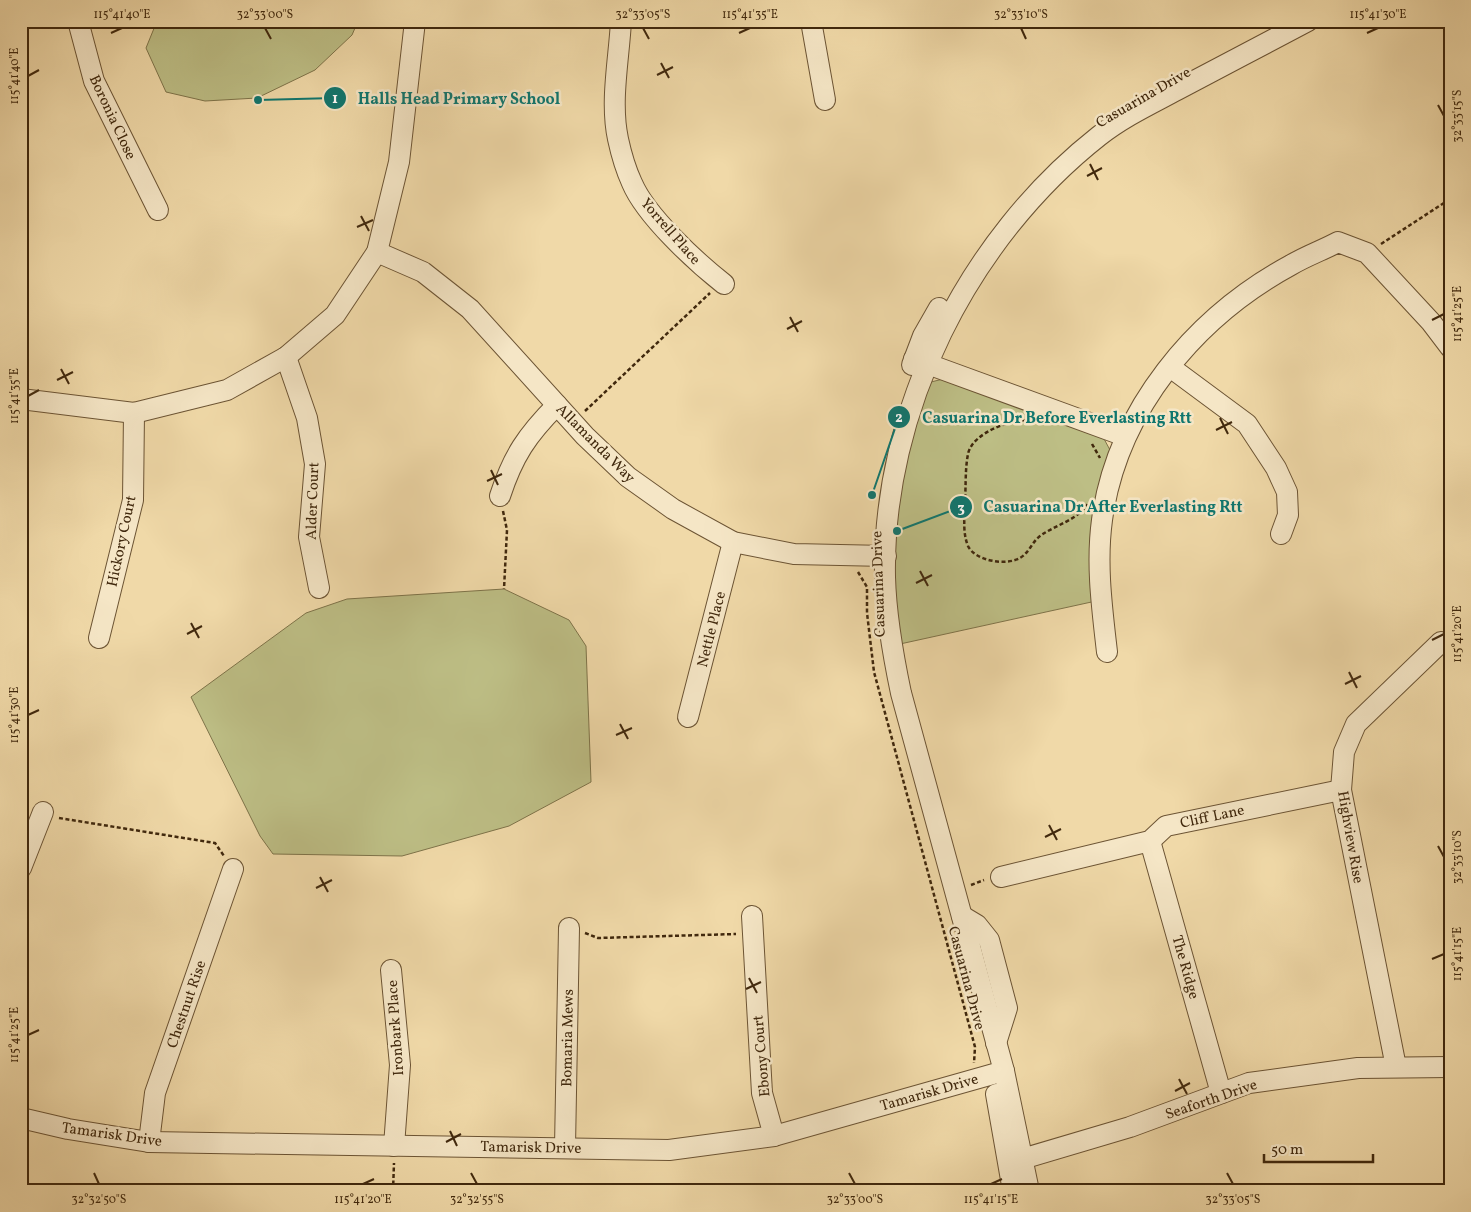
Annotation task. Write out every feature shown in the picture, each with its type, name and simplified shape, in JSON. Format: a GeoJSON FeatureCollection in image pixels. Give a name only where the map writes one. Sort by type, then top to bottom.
{"type":"FeatureCollection","features":[{"type":"Feature","properties":{"kind":"street","name":"Boronia Close"},"geometry":{"type":"LineString","coordinates":[[78,21],[94,82],[158,210]]}},
{"type":"Feature","properties":{"kind":"street"},"geometry":{"type":"LineString","coordinates":[[21,399],[134,412],[227,390],[286,357],[335,315],[377,252],[399,162],[416,21]]}},
{"type":"Feature","properties":{"kind":"street","name":"Yorrell Place"},"geometry":{"type":"LineString","coordinates":[[621,21],[618,139],[632,184],[654,215],[700,266],[724,284]]}},
{"type":"Feature","properties":{"kind":"street"},"geometry":{"type":"LineString","coordinates":[[811,21],[824,100]]}},
{"type":"Feature","properties":{"kind":"street","name":"Casuarina Drive"},"geometry":{"type":"LineString","coordinates":[[920,361],[923,336],[958,274],[1025,188],[1048,164],[1077,138],[1133,100],[1282,21]]}},
{"type":"Feature","properties":{"kind":"street","name":"Casuarina Drive"},"geometry":{"type":"LineString","coordinates":[[1030,1191],[1016,1161],[998,1073],[886,680],[878,632],[882,476],[894,420],[920,361],[944,326],[971,280],[1020,213],[1068,162],[1117,123],[1308,21]]}},
{"type":"Feature","properties":{"kind":"street"},"geometry":{"type":"LineString","coordinates":[[1107,652],[1099,561],[1102,519],[1111,480],[1125,436],[1150,391],[1191,342],[1243,296],[1290,265],[1338,242],[1367,253],[1431,322],[1450,348]]}},
{"type":"Feature","properties":{"kind":"street","name":"Allamanda Way"},"geometry":{"type":"LineString","coordinates":[[377,252],[423,272],[470,309],[557,405],[628,478],[673,509],[733,542],[794,554],[880,556]]}},
{"type":"Feature","properties":{"kind":"street","name":"Alder Court"},"geometry":{"type":"LineString","coordinates":[[286,357],[307,418],[315,464],[309,537],[319,588]]}},
{"type":"Feature","properties":{"kind":"street"},"geometry":{"type":"LineString","coordinates":[[920,361],[1125,436]]}},
{"type":"Feature","properties":{"kind":"street"},"geometry":{"type":"LineString","coordinates":[[1170,367],[1247,424],[1276,468],[1288,492],[1288,515],[1280,534]]}},
{"type":"Feature","properties":{"kind":"street"},"geometry":{"type":"LineString","coordinates":[[500,496],[510,466],[521,448],[535,428],[557,405]]}},
{"type":"Feature","properties":{"kind":"street","name":"Hickory Court"},"geometry":{"type":"LineString","coordinates":[[99,638],[132,500],[134,412]]}},
{"type":"Feature","properties":{"kind":"street","name":"Nettle Place"},"geometry":{"type":"LineString","coordinates":[[688,717],[733,542]]}},
{"type":"Feature","properties":{"kind":"street","name":"Casuarina Drive"},"geometry":{"type":"LineString","coordinates":[[880,556],[901,693],[996,1043],[998,1073]]}},
{"type":"Feature","properties":{"kind":"street","name":"Highview Rise"},"geometry":{"type":"LineString","coordinates":[[1396,1067],[1341,790],[1344,752],[1356,724],[1441,642]]}},
{"type":"Feature","properties":{"kind":"street","name":"Cliff Lane"},"geometry":{"type":"LineString","coordinates":[[1001,877],[1150,841],[1166,826],[1341,790]]}},
{"type":"Feature","properties":{"kind":"street"},"geometry":{"type":"LineString","coordinates":[[21,868],[41,817]]}},
{"type":"Feature","properties":{"kind":"street","name":"The Ridge"},"geometry":{"type":"LineString","coordinates":[[1150,841],[1221,1093]]}},
{"type":"Feature","properties":{"kind":"street","name":"Chestnut Rise"},"geometry":{"type":"LineString","coordinates":[[149,1142],[155,1093],[234,869]]}},
{"type":"Feature","properties":{"kind":"street","name":"Ebony Court"},"geometry":{"type":"LineString","coordinates":[[752,925],[762,1093],[774,1136]]}},
{"type":"Feature","properties":{"kind":"street","name":"Bomaria Mews"},"geometry":{"type":"LineString","coordinates":[[565,1147],[570,928]]}},
{"type":"Feature","properties":{"kind":"street","name":"Ironbark Place"},"geometry":{"type":"LineString","coordinates":[[391,970],[400,1065],[394,1146]]}},
{"type":"Feature","properties":{"kind":"street","name":"Seaforth Drive"},"geometry":{"type":"LineString","coordinates":[[1016,1161],[1130,1127],[1221,1093],[1258,1082],[1358,1068],[1450,1066]]}},
{"type":"Feature","properties":{"kind":"street","name":"Tamarisk Drive"},"geometry":{"type":"LineString","coordinates":[[21,1118],[68,1129],[149,1142],[669,1150],[774,1136],[998,1073]]}},
{"type":"Feature","properties":{"kind":"street","name":"Casuarina Drive"},"geometry":{"type":"LineString","coordinates":[[1013,1191],[1016,1161]]}},
{"type":"Feature","properties":{"kind":"path"},"geometry":{"type":"LineString","coordinates":[[1367,253],[1450,199]]}},
{"type":"Feature","properties":{"kind":"path"},"geometry":{"type":"LineString","coordinates":[[573,422],[706,295],[724,284]]}},
{"type":"Feature","properties":{"kind":"path"},"geometry":{"type":"LineString","coordinates":[[1038,424],[1029,421],[1014,422],[994,428],[976,441],[968,453],[964,531],[969,548],[978,556],[989,560],[1002,562],[1018,559],[1029,551],[1039,537],[1073,518],[1085,508],[1090,498]]}},
{"type":"Feature","properties":{"kind":"path"},"geometry":{"type":"LineString","coordinates":[[1090,423],[1082,439],[1094,444],[1100,455],[1099,464]]}},
{"type":"Feature","properties":{"kind":"path"},"geometry":{"type":"LineString","coordinates":[[500,496],[507,530],[504,589]]}},
{"type":"Feature","properties":{"kind":"path"},"geometry":{"type":"LineString","coordinates":[[842,555],[843,564],[857,570],[867,587],[867,613],[874,672],[975,1047],[974,1066]]}},
{"type":"Feature","properties":{"kind":"path"},"geometry":{"type":"LineString","coordinates":[[41,817],[62,817],[216,843],[234,869]]}},
{"type":"Feature","properties":{"kind":"path"},"geometry":{"type":"LineString","coordinates":[[570,928],[598,938],[752,925]]}},
{"type":"Feature","properties":{"kind":"path"},"geometry":{"type":"LineString","coordinates":[[394,1146],[394,1191]]}},
{"type":"Feature","properties":{"kind":"green space"},"geometry":{"type":"Polygon","coordinates":[[[157,21],[358,21],[352,35],[315,70],[257,98],[205,101],[166,92],[146,48],[157,21]]]}},
{"type":"Feature","properties":{"kind":"green space"},"geometry":{"type":"Polygon","coordinates":[[[947,378],[1103,437],[1110,450],[1096,601],[900,644],[893,604],[897,497],[927,383],[947,378]]]}},
{"type":"Feature","properties":{"kind":"green space"},"geometry":{"type":"Polygon","coordinates":[[[504,589],[569,620],[586,646],[591,782],[509,826],[402,856],[273,854],[260,836],[191,697],[306,613],[347,599],[504,589]]]}},
{"type":"Feature","properties":{"kind":"place","name":"Halls Head Primary School"},"geometry":{"type":"Point","coordinates":[258,100]}},
{"type":"Feature","properties":{"kind":"place","name":"Casuarina Dr Before Everlasting Rtt"},"geometry":{"type":"Point","coordinates":[872,495]}},
{"type":"Feature","properties":{"kind":"place","name":"Casuarina Dr After Everlasting Rtt"},"geometry":{"type":"Point","coordinates":[897,531]}}]}
